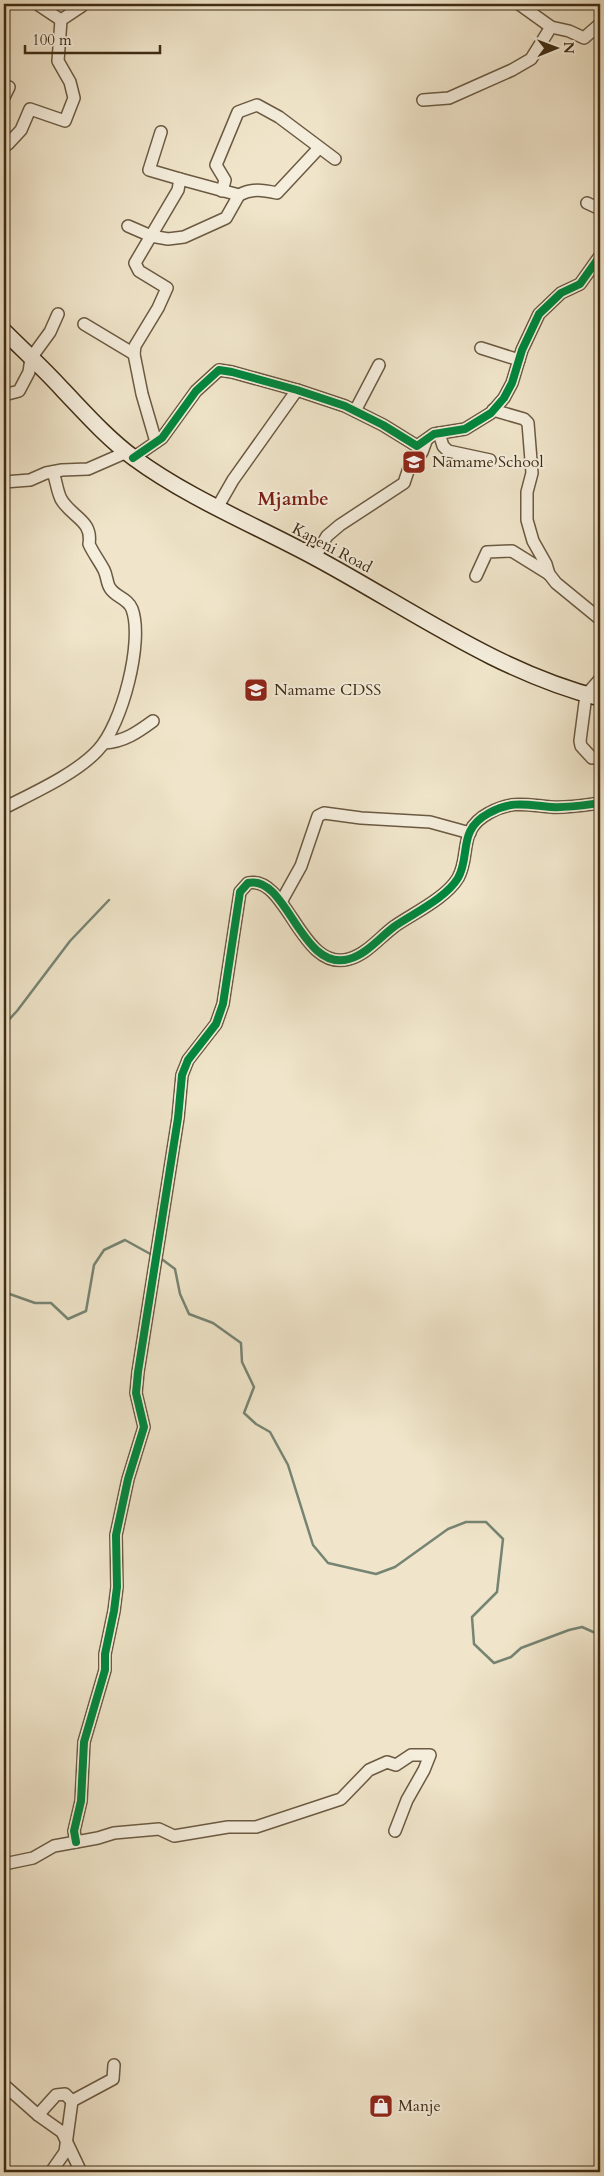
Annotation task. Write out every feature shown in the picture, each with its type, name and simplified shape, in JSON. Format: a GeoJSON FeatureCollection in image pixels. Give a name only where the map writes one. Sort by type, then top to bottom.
{"type":"FeatureCollection","features":[{"type":"Feature","properties":{"kind":"main road","name":"Kapeni Road"},"geometry":{"type":"LineString","coordinates":[[4,330],[87,416],[130,455],[217,508],[315,557],[508,666],[544,682],[593,696]]}},
{"type":"Feature","properties":{"kind":"street"},"geometry":{"type":"LineString","coordinates":[[519,4],[551,27],[569,31],[584,38],[600,24]]}},
{"type":"Feature","properties":{"kind":"street"},"geometry":{"type":"LineString","coordinates":[[38,5],[62,20]]}},
{"type":"Feature","properties":{"kind":"street"},"geometry":{"type":"LineString","coordinates":[[4,144],[8,144],[21,130],[30,110],[65,121],[74,98],[70,82],[58,61],[62,20],[82,6]]}},
{"type":"Feature","properties":{"kind":"street"},"geometry":{"type":"LineString","coordinates":[[423,100],[449,98],[512,70],[531,59],[551,27]]}},
{"type":"Feature","properties":{"kind":"street"},"geometry":{"type":"LineString","coordinates":[[222,190],[225,180],[216,165],[238,112],[257,106],[279,117],[335,159]]}},
{"type":"Feature","properties":{"kind":"street"},"geometry":{"type":"LineString","coordinates":[[161,132],[148,170],[239,195]]}},
{"type":"Feature","properties":{"kind":"street"},"geometry":{"type":"LineString","coordinates":[[128,226],[151,236],[168,239],[184,237],[202,231],[226,218],[239,195],[248,190],[263,190],[277,193],[319,148]]}},
{"type":"Feature","properties":{"kind":"street"},"geometry":{"type":"LineString","coordinates":[[156,442],[142,394],[134,354],[135,346],[158,308],[167,288],[139,271],[135,266],[135,261],[178,190],[180,179]]}},
{"type":"Feature","properties":{"kind":"street"},"geometry":{"type":"LineString","coordinates":[[587,203],[600,209]]}},
{"type":"Feature","properties":{"kind":"street"},"geometry":{"type":"LineString","coordinates":[[4,482],[30,480],[53,472],[88,469],[130,455],[156,442],[174,423],[196,391],[218,370],[297,390],[355,410],[415,446],[419,446],[439,433],[464,428],[481,420],[493,410],[504,398],[512,383],[527,338],[539,314],[561,293],[580,284],[600,256]]}},
{"type":"Feature","properties":{"kind":"street"},"geometry":{"type":"LineString","coordinates":[[4,395],[19,391],[29,372],[31,358],[50,332],[58,314]]}},
{"type":"Feature","properties":{"kind":"street"},"geometry":{"type":"LineString","coordinates":[[84,324],[134,354]]}},
{"type":"Feature","properties":{"kind":"street"},"geometry":{"type":"LineString","coordinates":[[481,348],[519,360]]}},
{"type":"Feature","properties":{"kind":"street"},"geometry":{"type":"LineString","coordinates":[[355,410],[379,365]]}},
{"type":"Feature","properties":{"kind":"street"},"geometry":{"type":"LineString","coordinates":[[217,508],[233,480],[297,390]]}},
{"type":"Feature","properties":{"kind":"street"},"geometry":{"type":"LineString","coordinates":[[493,410],[524,418],[528,423],[532,473],[527,492],[527,520],[533,540],[546,564],[548,574]]}},
{"type":"Feature","properties":{"kind":"street"},"geometry":{"type":"LineString","coordinates":[[439,433],[443,446],[448,451],[490,460]]}},
{"type":"Feature","properties":{"kind":"street"},"geometry":{"type":"LineString","coordinates":[[315,557],[327,536],[340,525],[404,483],[409,468],[422,452],[426,442]]}},
{"type":"Feature","properties":{"kind":"street"},"geometry":{"type":"LineString","coordinates":[[4,808],[71,771],[98,751],[118,714],[132,674],[134,652],[132,608],[126,600],[109,588],[103,568],[88,544],[90,535],[86,523],[62,500],[53,472]]}},
{"type":"Feature","properties":{"kind":"street"},"geometry":{"type":"LineString","coordinates":[[476,576],[486,552],[512,551],[548,574],[564,592],[600,619]]}},
{"type":"Feature","properties":{"kind":"street"},"geometry":{"type":"LineString","coordinates":[[592,758],[580,741],[600,679]]}},
{"type":"Feature","properties":{"kind":"street"},"geometry":{"type":"LineString","coordinates":[[104,743],[116,742],[129,737],[153,721]]}},
{"type":"Feature","properties":{"kind":"street"},"geometry":{"type":"LineString","coordinates":[[76,1842],[74,1831],[81,1801],[84,1742],[105,1670],[105,1654],[114,1611],[117,1586],[116,1535],[128,1480],[144,1427],[136,1394],[178,1118],[182,1072],[188,1060],[216,1024],[223,1004],[240,892],[248,883],[260,882],[273,891],[300,933],[315,947],[333,959],[349,959],[360,954],[394,927],[427,905],[454,882],[460,873],[465,842],[482,816],[519,803],[560,807],[600,803]]}},
{"type":"Feature","properties":{"kind":"street"},"geometry":{"type":"LineString","coordinates":[[281,902],[301,866],[318,816],[324,813],[361,818],[430,822],[470,833]]}},
{"type":"Feature","properties":{"kind":"street"},"geometry":{"type":"LineString","coordinates":[[4,1864],[34,1858],[54,1846],[114,1832],[159,1829],[174,1836],[228,1827],[256,1827],[341,1799],[368,1770],[387,1762],[396,1765],[411,1755],[430,1755],[407,1800],[395,1831]]}},
{"type":"Feature","properties":{"kind":"street"},"geometry":{"type":"LineString","coordinates":[[72,2101],[113,2079],[114,2065]]}},
{"type":"Feature","properties":{"kind":"street"},"geometry":{"type":"LineString","coordinates":[[4,2085],[38,2115],[62,2132],[81,2172]]}},
{"type":"Feature","properties":{"kind":"street"},"geometry":{"type":"LineString","coordinates":[[38,2115],[56,2095],[65,2094],[72,2101]]}},
{"type":"Feature","properties":{"kind":"street"},"geometry":{"type":"LineString","coordinates":[[51,2172],[64,2152],[72,2101]]}},
{"type":"Feature","properties":{"kind":"waterway"},"geometry":{"type":"LineString","coordinates":[[4,1025],[17,1011],[70,941],[109,900]]}},
{"type":"Feature","properties":{"kind":"waterway"},"geometry":{"type":"LineString","coordinates":[[4,1292],[35,1303],[51,1303],[68,1319],[86,1311],[94,1265],[104,1250],[125,1240],[154,1256]]}},
{"type":"Feature","properties":{"kind":"waterway"},"geometry":{"type":"LineString","coordinates":[[159,1257],[175,1269],[180,1294],[189,1314],[213,1323],[241,1343],[242,1362],[254,1387],[244,1413],[256,1424],[270,1432],[288,1465],[313,1545],[328,1563],[376,1574],[395,1567],[448,1529],[466,1522],[486,1522],[503,1539],[497,1592],[472,1617],[474,1644],[494,1663],[511,1657],[521,1648],[569,1630],[582,1627],[600,1635]]}},
{"type":"Feature","properties":{"kind":"cycle path"},"geometry":{"type":"LineString","coordinates":[[133,458],[162,438],[196,391],[219,370],[297,390],[345,406],[383,425],[417,446],[434,434],[465,429],[491,413],[504,398],[512,383],[522,350],[539,314],[561,293],[580,284],[600,256]]}},
{"type":"Feature","properties":{"kind":"cycle path"},"geometry":{"type":"LineString","coordinates":[[76,1842],[74,1831],[81,1801],[84,1742],[105,1670],[105,1654],[114,1611],[117,1587],[116,1535],[128,1479],[144,1427],[136,1393],[138,1372],[178,1118],[182,1075],[188,1060],[216,1024],[223,1004],[240,892],[248,883],[262,884],[273,893],[306,939],[318,952],[332,959],[349,959],[368,949],[395,926],[438,899],[453,885],[462,869],[466,843],[472,827],[489,813],[512,805],[563,807],[600,803]]}},
{"type":"Feature","properties":{"kind":"place","name":"Namame School"},"geometry":{"type":"Point","coordinates":[414,462]}},
{"type":"Feature","properties":{"kind":"place","name":"Namame CDSS"},"geometry":{"type":"Point","coordinates":[256,690]}},
{"type":"Feature","properties":{"kind":"place","name":"Manje"},"geometry":{"type":"Point","coordinates":[381,2106]}},
{"type":"Feature","properties":{"kind":"district","name":"Mjambe"},"geometry":{"type":"Point","coordinates":[293,499]}}]}
